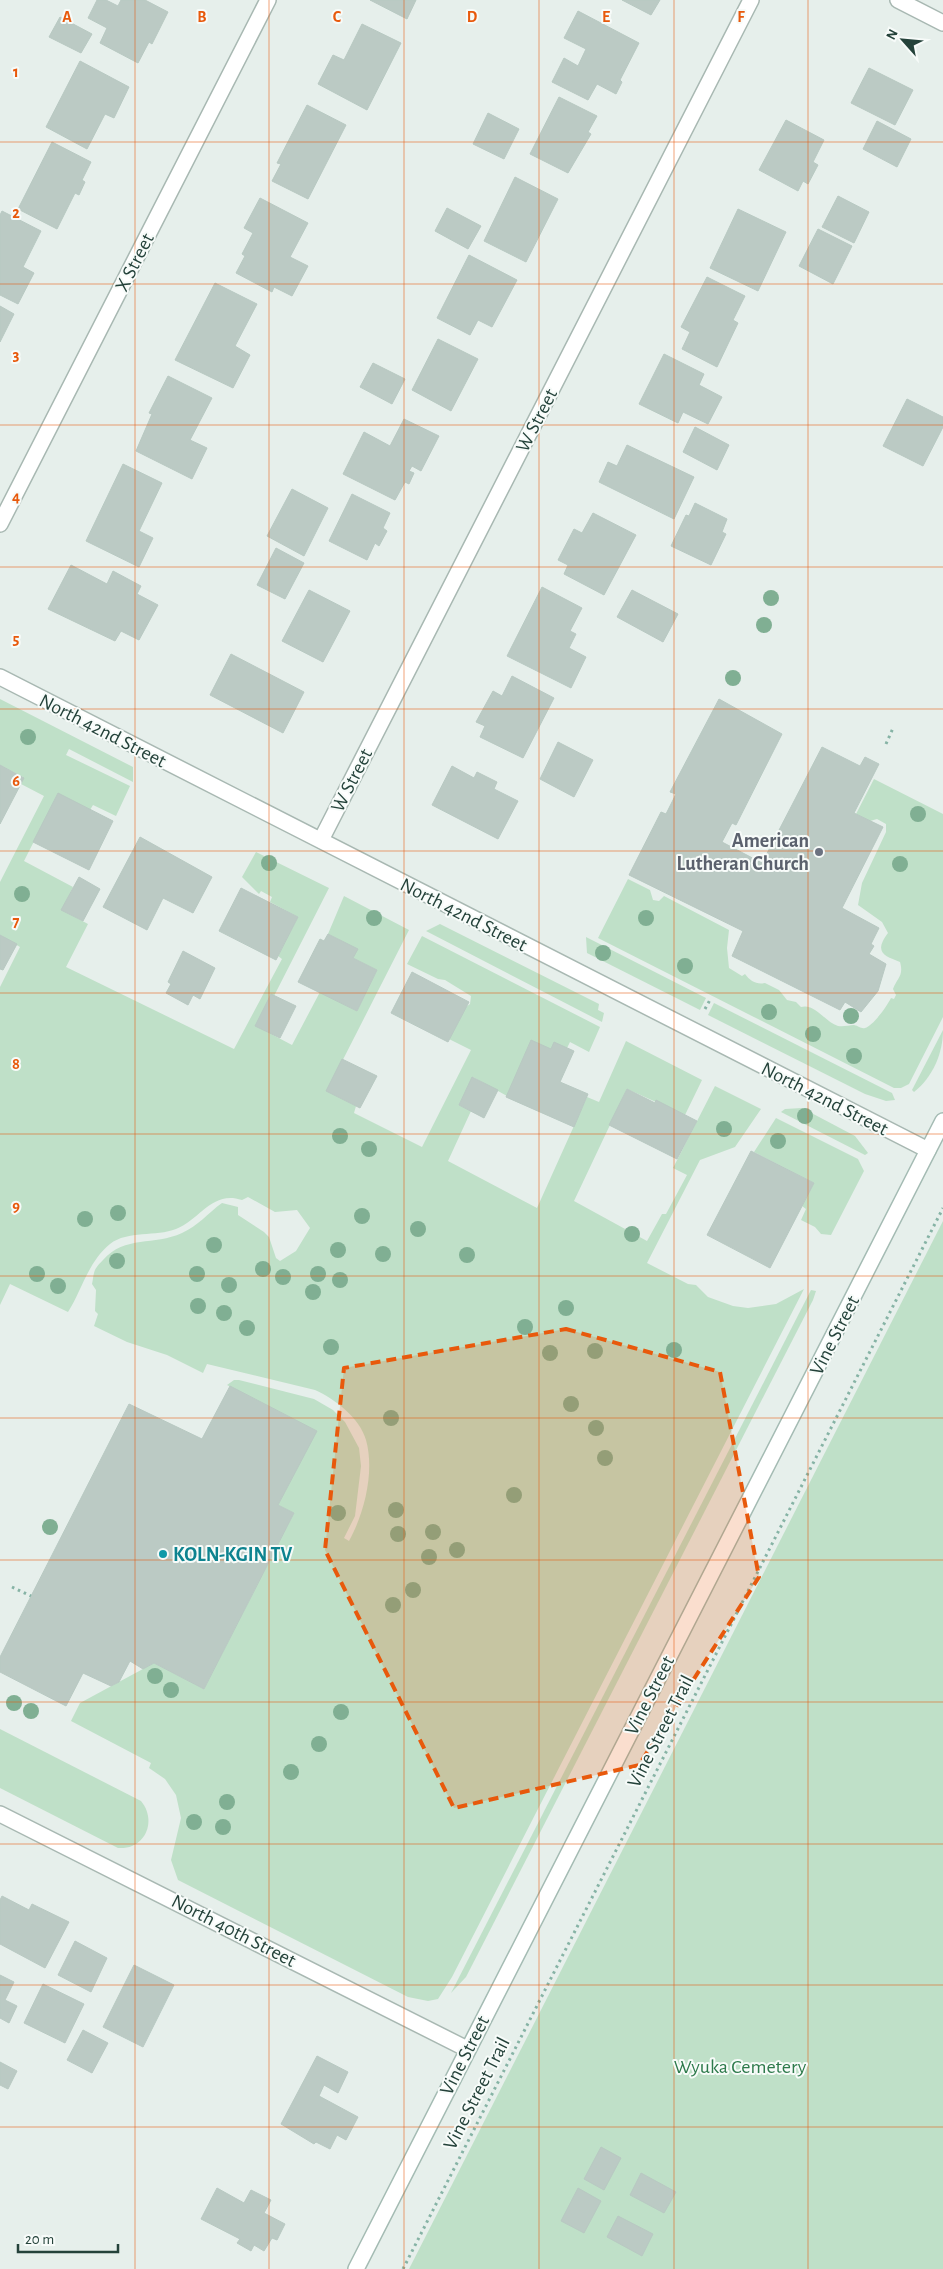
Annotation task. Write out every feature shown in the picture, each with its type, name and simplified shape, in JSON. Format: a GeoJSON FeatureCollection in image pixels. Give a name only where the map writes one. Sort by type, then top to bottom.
{"type":"FeatureCollection","features":[{"type":"Feature","properties":{"kind":"street","name":"X Street"},"geometry":{"type":"LineString","coordinates":[[0,524],[268,0]]}},
{"type":"Feature","properties":{"kind":"street","name":"W Street"},"geometry":{"type":"LineString","coordinates":[[321,840],[751,0]]}},
{"type":"Feature","properties":{"kind":"street"},"geometry":{"type":"LineString","coordinates":[[898,0],[943,23]]}},
{"type":"Feature","properties":{"kind":"street","name":"North 42nd Street"},"geometry":{"type":"LineString","coordinates":[[0,678],[928,1150]]}},
{"type":"Feature","properties":{"kind":"street","name":"Vine Street"},"geometry":{"type":"LineString","coordinates":[[356,2269],[943,1121]]}},
{"type":"Feature","properties":{"kind":"street","name":"North 40th Street"},"geometry":{"type":"LineString","coordinates":[[0,1814],[467,2049]]}},
{"type":"Feature","properties":{"kind":"path"},"geometry":{"type":"LineString","coordinates":[[886,744],[893,728]]}},
{"type":"Feature","properties":{"kind":"path"},"geometry":{"type":"LineString","coordinates":[[704,1012],[711,998]]}},
{"type":"Feature","properties":{"kind":"path","name":"Vine Street Trail"},"geometry":{"type":"LineString","coordinates":[[403,2269],[943,1208]]}},
{"type":"Feature","properties":{"kind":"path"},"geometry":{"type":"LineString","coordinates":[[12,1587],[31,1596]]}},
{"type":"Feature","properties":{"kind":"highlighted area"},"geometry":{"type":"Polygon","coordinates":[[[566,1329],[720,1372],[759,1577],[639,1765],[454,1808],[325,1550],[344,1368],[566,1329]]]}},
{"type":"Feature","properties":{"kind":"green space"},"geometry":{"type":"Polygon","coordinates":[[[0,699],[133,767],[133,782],[69,749],[66,755],[130,786],[116,816],[93,805],[90,810],[58,794],[24,861],[73,887],[62,910],[88,924],[66,967],[234,1049],[282,959],[278,956],[298,917],[270,902],[272,897],[261,891],[259,894],[242,877],[256,852],[329,888],[274,996],[256,1026],[292,1045],[320,992],[357,1011],[377,970],[353,958],[357,949],[328,934],[344,896],[409,930],[327,1091],[356,1106],[354,1113],[422,1147],[471,1050],[449,1039],[466,1007],[470,1004],[471,996],[445,980],[438,979],[407,964],[422,936],[600,1027],[589,1052],[570,1042],[567,1048],[551,1049],[507,1096],[473,1077],[459,1105],[471,1111],[448,1161],[537,1208],[587,1097],[599,1102],[626,1041],[702,1080],[685,1115],[627,1089],[574,1201],[647,1241],[662,1214],[666,1214],[687,1175],[673,1168],[715,1086],[761,1109],[735,1147],[700,1160],[647,1263],[688,1284],[696,1285],[708,1297],[733,1306],[748,1308],[776,1304],[804,1289],[452,1977],[438,1999],[428,2001],[408,1997],[178,1880],[171,1860],[181,1818],[176,1795],[165,1779],[149,1768],[151,1763],[71,1721],[80,1703],[154,1663],[204,1689],[294,1513],[278,1505],[316,1431],[227,1385],[234,1380],[239,1380],[314,1399],[333,1410],[345,1422],[359,1448],[361,1466],[355,1516],[344,1538],[349,1541],[367,1492],[369,1465],[366,1440],[358,1424],[346,1410],[315,1390],[207,1364],[203,1373],[167,1355],[127,1342],[94,1326],[98,1314],[95,1311],[96,1290],[92,1284],[95,1269],[112,1252],[130,1244],[171,1237],[182,1233],[198,1223],[222,1203],[238,1207],[238,1215],[269,1237],[276,1258],[280,1261],[296,1251],[310,1228],[297,1210],[275,1212],[248,1197],[242,1200],[223,1199],[207,1207],[193,1219],[176,1229],[125,1237],[110,1244],[96,1259],[68,1312],[10,1284],[0,1305],[0,987],[20,947],[0,935],[0,882],[44,796],[21,784],[23,777],[0,765],[0,699]]]}},
{"type":"Feature","properties":{"kind":"green space"},"geometry":{"type":"Polygon","coordinates":[[[874,779],[943,814],[943,1017],[909,1084],[901,1088],[894,1088],[598,938],[628,879],[650,890],[653,900],[659,901],[664,896],[729,930],[727,948],[729,968],[742,976],[745,974],[754,982],[765,983],[779,990],[787,1000],[796,1002],[801,1007],[815,1010],[838,1026],[854,1025],[864,1028],[872,1024],[891,998],[894,999],[896,995],[893,989],[900,977],[901,971],[900,962],[890,958],[881,949],[881,945],[888,933],[882,922],[858,905],[862,883],[886,832],[886,824],[877,819],[870,821],[856,814],[874,779]]]}},
{"type":"Feature","properties":{"kind":"green space"},"geometry":{"type":"Polygon","coordinates":[[[440,924],[599,1004],[598,1010],[604,1013],[602,1022],[426,931],[440,924]]]}},
{"type":"Feature","properties":{"kind":"green space"},"geometry":{"type":"Polygon","coordinates":[[[586,937],[706,998],[700,1010],[587,953],[586,937]]]}},
{"type":"Feature","properties":{"kind":"green space"},"geometry":{"type":"Polygon","coordinates":[[[714,1003],[892,1093],[895,1100],[886,1101],[865,1094],[708,1015],[714,1003]]]}},
{"type":"Feature","properties":{"kind":"green space"},"geometry":{"type":"Polygon","coordinates":[[[943,1030],[943,1039],[936,1064],[927,1079],[914,1092],[912,1090],[943,1030]]]}},
{"type":"Feature","properties":{"kind":"green space"},"geometry":{"type":"Polygon","coordinates":[[[802,1108],[855,1136],[868,1153],[865,1155],[781,1112],[785,1109],[802,1108]]]}},
{"type":"Feature","properties":{"kind":"green space"},"geometry":{"type":"Polygon","coordinates":[[[776,1118],[858,1159],[864,1171],[831,1235],[821,1234],[815,1227],[801,1220],[806,1209],[802,1206],[814,1183],[754,1152],[776,1118]]]}},
{"type":"Feature","properties":{"kind":"green space","name":"Wyuka Cemetery"},"geometry":{"type":"Polygon","coordinates":[[[943,1221],[943,2269],[409,2269],[943,1221]]]}},
{"type":"Feature","properties":{"kind":"green space"},"geometry":{"type":"Polygon","coordinates":[[[811,1290],[816,1291],[813,1300],[466,1977],[451,1993],[811,1290]]]}},
{"type":"Feature","properties":{"kind":"green space"},"geometry":{"type":"Polygon","coordinates":[[[0,1729],[141,1801],[146,1809],[148,1826],[141,1840],[127,1847],[118,1848],[0,1788],[0,1729]]]}},
{"type":"Feature","properties":{"kind":"building"},"geometry":{"type":"Polygon","coordinates":[[[97,0],[106,0],[118,6],[121,0],[145,0],[168,12],[152,44],[149,42],[138,63],[100,43],[107,28],[88,18],[97,0]]]}},
{"type":"Feature","properties":{"kind":"building"},"geometry":{"type":"Polygon","coordinates":[[[370,0],[416,0],[407,19],[370,0]]]}},
{"type":"Feature","properties":{"kind":"building"},"geometry":{"type":"Polygon","coordinates":[[[622,0],[660,0],[651,15],[622,0]]]}},
{"type":"Feature","properties":{"kind":"building"},"geometry":{"type":"Polygon","coordinates":[[[578,11],[639,43],[620,80],[622,82],[616,94],[597,84],[588,100],[552,82],[564,58],[578,66],[586,49],[564,38],[578,11]]]}},
{"type":"Feature","properties":{"kind":"building"},"geometry":{"type":"Polygon","coordinates":[[[60,17],[92,34],[81,53],[49,37],[60,17]]]}},
{"type":"Feature","properties":{"kind":"building"},"geometry":{"type":"Polygon","coordinates":[[[362,24],[401,43],[367,110],[318,84],[333,55],[344,60],[362,24]]]}},
{"type":"Feature","properties":{"kind":"building"},"geometry":{"type":"Polygon","coordinates":[[[80,61],[129,87],[114,118],[105,114],[87,149],[46,127],[80,61]]]}},
{"type":"Feature","properties":{"kind":"building"},"geometry":{"type":"Polygon","coordinates":[[[869,68],[913,90],[895,125],[851,103],[869,68]]]}},
{"type":"Feature","properties":{"kind":"building"},"geometry":{"type":"Polygon","coordinates":[[[559,97],[597,116],[588,132],[591,134],[568,173],[530,154],[559,97]]]}},
{"type":"Feature","properties":{"kind":"building"},"geometry":{"type":"Polygon","coordinates":[[[307,105],[346,125],[308,199],[272,181],[281,164],[277,163],[307,105]]]}},
{"type":"Feature","properties":{"kind":"building"},"geometry":{"type":"Polygon","coordinates":[[[488,113],[519,129],[504,159],[473,144],[488,113]]]}},
{"type":"Feature","properties":{"kind":"building"},"geometry":{"type":"Polygon","coordinates":[[[786,120],[824,140],[813,162],[818,165],[808,184],[803,181],[798,191],[759,170],[786,120]]]}},
{"type":"Feature","properties":{"kind":"building"},"geometry":{"type":"Polygon","coordinates":[[[877,121],[911,139],[897,167],[863,149],[877,121]]]}},
{"type":"Feature","properties":{"kind":"building"},"geometry":{"type":"Polygon","coordinates":[[[52,142],[91,162],[82,180],[85,182],[79,195],[75,193],[57,229],[18,209],[52,142]]]}},
{"type":"Feature","properties":{"kind":"building"},"geometry":{"type":"Polygon","coordinates":[[[515,177],[558,199],[526,262],[484,241],[515,177]]]}},
{"type":"Feature","properties":{"kind":"building"},"geometry":{"type":"Polygon","coordinates":[[[838,196],[869,212],[854,243],[822,227],[838,196]]]}},
{"type":"Feature","properties":{"kind":"building"},"geometry":{"type":"Polygon","coordinates":[[[260,198],[308,223],[290,257],[308,266],[292,296],[274,287],[272,292],[236,273],[245,256],[242,254],[253,233],[244,228],[260,198]]]}},
{"type":"Feature","properties":{"kind":"building"},"geometry":{"type":"Polygon","coordinates":[[[447,208],[481,226],[468,249],[435,231],[447,208]]]}},
{"type":"Feature","properties":{"kind":"building"},"geometry":{"type":"Polygon","coordinates":[[[738,209],[786,232],[758,291],[710,268],[738,209]]]}},
{"type":"Feature","properties":{"kind":"building"},"geometry":{"type":"Polygon","coordinates":[[[2,211],[41,231],[23,267],[34,273],[18,304],[0,295],[0,215],[2,211]]]}},
{"type":"Feature","properties":{"kind":"building"},"geometry":{"type":"Polygon","coordinates":[[[818,229],[852,246],[833,284],[799,266],[818,229]]]}},
{"type":"Feature","properties":{"kind":"building"},"geometry":{"type":"Polygon","coordinates":[[[469,255],[517,280],[492,327],[478,320],[470,335],[437,318],[469,255]]]}},
{"type":"Feature","properties":{"kind":"building"},"geometry":{"type":"Polygon","coordinates":[[[707,277],[745,296],[733,320],[738,323],[717,367],[682,349],[690,332],[681,327],[707,277]]]}},
{"type":"Feature","properties":{"kind":"building"},"geometry":{"type":"Polygon","coordinates":[[[215,283],[257,304],[235,346],[250,355],[233,388],[175,360],[215,283]]]}},
{"type":"Feature","properties":{"kind":"building"},"geometry":{"type":"Polygon","coordinates":[[[0,306],[14,314],[0,342],[0,306]]]}},
{"type":"Feature","properties":{"kind":"building"},"geometry":{"type":"Polygon","coordinates":[[[438,339],[478,359],[451,411],[412,390],[438,339]]]}},
{"type":"Feature","properties":{"kind":"building"},"geometry":{"type":"Polygon","coordinates":[[[664,354],[704,374],[699,385],[722,397],[708,424],[683,412],[678,423],[639,404],[664,354]]]}},
{"type":"Feature","properties":{"kind":"building"},"geometry":{"type":"Polygon","coordinates":[[[373,363],[405,379],[392,404],[360,387],[373,363]]]}},
{"type":"Feature","properties":{"kind":"building"},"geometry":{"type":"Polygon","coordinates":[[[168,376],[212,398],[190,440],[207,448],[192,479],[136,451],[152,414],[149,413],[168,376]]]}},
{"type":"Feature","properties":{"kind":"building"},"geometry":{"type":"Polygon","coordinates":[[[907,399],[943,417],[943,427],[923,466],[883,446],[907,399]]]}},
{"type":"Feature","properties":{"kind":"building"},"geometry":{"type":"Polygon","coordinates":[[[404,419],[439,436],[421,471],[412,466],[409,471],[414,473],[409,484],[405,482],[395,500],[343,474],[364,432],[390,446],[404,419]]]}},
{"type":"Feature","properties":{"kind":"building"},"geometry":{"type":"Polygon","coordinates":[[[695,427],[729,445],[717,470],[683,452],[695,427]]]}},
{"type":"Feature","properties":{"kind":"building"},"geometry":{"type":"Polygon","coordinates":[[[627,445],[694,477],[674,519],[599,482],[608,462],[617,466],[627,445]]]}},
{"type":"Feature","properties":{"kind":"building"},"geometry":{"type":"Polygon","coordinates":[[[123,464],[162,483],[139,531],[153,538],[139,567],[86,541],[123,464]]]}},
{"type":"Feature","properties":{"kind":"building"},"geometry":{"type":"Polygon","coordinates":[[[292,489],[328,508],[304,556],[267,536],[292,489]]]}},
{"type":"Feature","properties":{"kind":"building"},"geometry":{"type":"Polygon","coordinates":[[[352,494],[390,513],[383,528],[387,531],[379,546],[375,543],[367,560],[329,541],[352,494]]]}},
{"type":"Feature","properties":{"kind":"building"},"geometry":{"type":"Polygon","coordinates":[[[695,503],[727,519],[722,532],[726,534],[711,565],[671,546],[686,515],[689,516],[695,503]]]}},
{"type":"Feature","properties":{"kind":"building"},"geometry":{"type":"Polygon","coordinates":[[[593,513],[636,535],[604,595],[564,574],[568,565],[558,560],[574,529],[582,533],[593,513]]]}},
{"type":"Feature","properties":{"kind":"building"},"geometry":{"type":"Polygon","coordinates":[[[276,548],[304,563],[285,599],[257,585],[276,548]]]}},
{"type":"Feature","properties":{"kind":"building"},"geometry":{"type":"Polygon","coordinates":[[[71,565],[107,584],[113,571],[141,586],[137,594],[158,605],[139,640],[121,631],[115,641],[48,609],[71,565]]]}},
{"type":"Feature","properties":{"kind":"building"},"geometry":{"type":"Polygon","coordinates":[[[542,587],[582,608],[570,631],[576,634],[569,648],[586,657],[571,688],[507,656],[542,587]]]}},
{"type":"Feature","properties":{"kind":"building"},"geometry":{"type":"Polygon","coordinates":[[[309,590],[350,611],[323,662],[282,641],[309,590]]]}},
{"type":"Feature","properties":{"kind":"building"},"geometry":{"type":"Polygon","coordinates":[[[632,590],[678,614],[663,642],[617,617],[632,590]]]}},
{"type":"Feature","properties":{"kind":"building"},"geometry":{"type":"Polygon","coordinates":[[[231,654],[304,692],[283,733],[210,695],[231,654]]]}},
{"type":"Feature","properties":{"kind":"building"},"geometry":{"type":"Polygon","coordinates":[[[512,676],[554,698],[523,758],[480,737],[485,726],[476,722],[493,691],[502,696],[512,676]]]}},
{"type":"Feature","properties":{"kind":"building","name":"American Lutheran Church"},"geometry":{"type":"Polygon","coordinates":[[[719,699],[782,734],[736,825],[732,823],[722,842],[762,863],[822,747],[860,766],[865,757],[879,764],[854,813],[883,827],[842,908],[879,928],[871,944],[874,946],[869,954],[886,964],[878,991],[861,1012],[845,1002],[840,1010],[732,956],[743,931],[629,875],[661,812],[666,814],[676,794],[670,792],[719,699]]]}},
{"type":"Feature","properties":{"kind":"building"},"geometry":{"type":"Polygon","coordinates":[[[558,742],[593,760],[574,797],[540,779],[558,742]]]}},
{"type":"Feature","properties":{"kind":"building"},"geometry":{"type":"Polygon","coordinates":[[[0,765],[24,778],[0,824],[0,765]]]}},
{"type":"Feature","properties":{"kind":"building"},"geometry":{"type":"Polygon","coordinates":[[[452,766],[474,778],[477,772],[497,782],[494,789],[518,801],[498,839],[432,805],[452,766]]]}},
{"type":"Feature","properties":{"kind":"building"},"geometry":{"type":"Polygon","coordinates":[[[58,793],[113,821],[89,870],[33,842],[58,793]]]}},
{"type":"Feature","properties":{"kind":"building"},"geometry":{"type":"Polygon","coordinates":[[[140,837],[212,877],[193,913],[163,898],[147,930],[103,907],[140,837]]]}},
{"type":"Feature","properties":{"kind":"building"},"geometry":{"type":"Polygon","coordinates":[[[79,877],[100,889],[83,921],[61,910],[79,877]]]}},
{"type":"Feature","properties":{"kind":"building"},"geometry":{"type":"Polygon","coordinates":[[[241,888],[298,917],[276,960],[219,931],[241,888]]]}},
{"type":"Feature","properties":{"kind":"building"},"geometry":{"type":"Polygon","coordinates":[[[328,934],[358,949],[353,958],[377,970],[357,1011],[298,982],[320,939],[324,941],[328,934]]]}},
{"type":"Feature","properties":{"kind":"building"},"geometry":{"type":"Polygon","coordinates":[[[0,935],[17,944],[3,970],[0,969],[0,935]]]}},
{"type":"Feature","properties":{"kind":"building"},"geometry":{"type":"Polygon","coordinates":[[[183,951],[215,968],[200,999],[193,995],[188,1005],[166,993],[171,984],[168,982],[183,951]]]}},
{"type":"Feature","properties":{"kind":"building"},"geometry":{"type":"Polygon","coordinates":[[[412,972],[469,1002],[448,1042],[391,1013],[412,972]]]}},
{"type":"Feature","properties":{"kind":"building"},"geometry":{"type":"Polygon","coordinates":[[[271,994],[296,1006],[280,1038],[255,1026],[271,994]]]}},
{"type":"Feature","properties":{"kind":"building"},"geometry":{"type":"Polygon","coordinates":[[[531,1040],[551,1049],[554,1042],[574,1051],[560,1082],[588,1094],[574,1127],[506,1097],[531,1040]]]}},
{"type":"Feature","properties":{"kind":"building"},"geometry":{"type":"Polygon","coordinates":[[[342,1059],[377,1076],[360,1108],[326,1091],[342,1059]]]}},
{"type":"Feature","properties":{"kind":"building"},"geometry":{"type":"Polygon","coordinates":[[[472,1077],[498,1090],[484,1118],[459,1105],[472,1077]]]}},
{"type":"Feature","properties":{"kind":"building"},"geometry":{"type":"Polygon","coordinates":[[[627,1089],[655,1103],[656,1100],[697,1121],[677,1159],[609,1125],[627,1089]]]}},
{"type":"Feature","properties":{"kind":"building"},"geometry":{"type":"Polygon","coordinates":[[[751,1151],[814,1183],[770,1268],[707,1235],[751,1151]]]}},
{"type":"Feature","properties":{"kind":"building","name":"KOLN-KGIN TV"},"geometry":{"type":"Polygon","coordinates":[[[230,1386],[317,1431],[278,1505],[294,1513],[204,1689],[154,1663],[143,1669],[130,1661],[119,1682],[111,1686],[83,1673],[66,1706],[0,1672],[0,1657],[129,1404],[202,1439],[230,1386]]]}},
{"type":"Feature","properties":{"kind":"building"},"geometry":{"type":"Polygon","coordinates":[[[2,1896],[29,1910],[32,1904],[69,1922],[45,1968],[0,1944],[0,1900],[2,1896]]]}},
{"type":"Feature","properties":{"kind":"building"},"geometry":{"type":"Polygon","coordinates":[[[75,1941],[107,1958],[91,1992],[58,1975],[75,1941]]]}},
{"type":"Feature","properties":{"kind":"building"},"geometry":{"type":"Polygon","coordinates":[[[134,1965],[174,1985],[143,2047],[103,2027],[134,1965]]]}},
{"type":"Feature","properties":{"kind":"building"},"geometry":{"type":"Polygon","coordinates":[[[0,1975],[14,1982],[5,2000],[17,2006],[9,2023],[0,2018],[0,1975]]]}},
{"type":"Feature","properties":{"kind":"building"},"geometry":{"type":"Polygon","coordinates":[[[43,1984],[84,2004],[65,2043],[24,2023],[43,1984]]]}},
{"type":"Feature","properties":{"kind":"building"},"geometry":{"type":"Polygon","coordinates":[[[83,2030],[108,2043],[92,2073],[67,2060],[83,2030]]]}},
{"type":"Feature","properties":{"kind":"building"},"geometry":{"type":"Polygon","coordinates":[[[317,2056],[348,2072],[338,2093],[324,2085],[319,2096],[358,2117],[346,2140],[337,2135],[330,2149],[316,2142],[314,2144],[281,2124],[317,2056]]]}},
{"type":"Feature","properties":{"kind":"building"},"geometry":{"type":"Polygon","coordinates":[[[0,2062],[17,2071],[8,2089],[0,2085],[0,2062]]]}},
{"type":"Feature","properties":{"kind":"building"},"geometry":{"type":"Polygon","coordinates":[[[601,2147],[621,2158],[604,2190],[584,2179],[601,2147]]]}},
{"type":"Feature","properties":{"kind":"building"},"geometry":{"type":"Polygon","coordinates":[[[641,2173],[676,2192],[664,2213],[630,2195],[641,2173]]]}},
{"type":"Feature","properties":{"kind":"building"},"geometry":{"type":"Polygon","coordinates":[[[217,2188],[244,2203],[251,2190],[271,2200],[264,2213],[285,2224],[277,2240],[272,2238],[264,2251],[254,2245],[251,2251],[237,2243],[240,2239],[201,2219],[217,2188]]]}},
{"type":"Feature","properties":{"kind":"building"},"geometry":{"type":"Polygon","coordinates":[[[578,2188],[601,2201],[584,2233],[561,2221],[578,2188]]]}},
{"type":"Feature","properties":{"kind":"building"},"geometry":{"type":"Polygon","coordinates":[[[618,2216],[653,2234],[642,2256],[607,2237],[618,2216]]]}},
{"type":"Feature","properties":{"kind":"place","name":"American Lutheran Church"},"geometry":{"type":"Point","coordinates":[819,852]}},
{"type":"Feature","properties":{"kind":"place","name":"KOLN-KGIN TV"},"geometry":{"type":"Point","coordinates":[163,1554]}}]}
